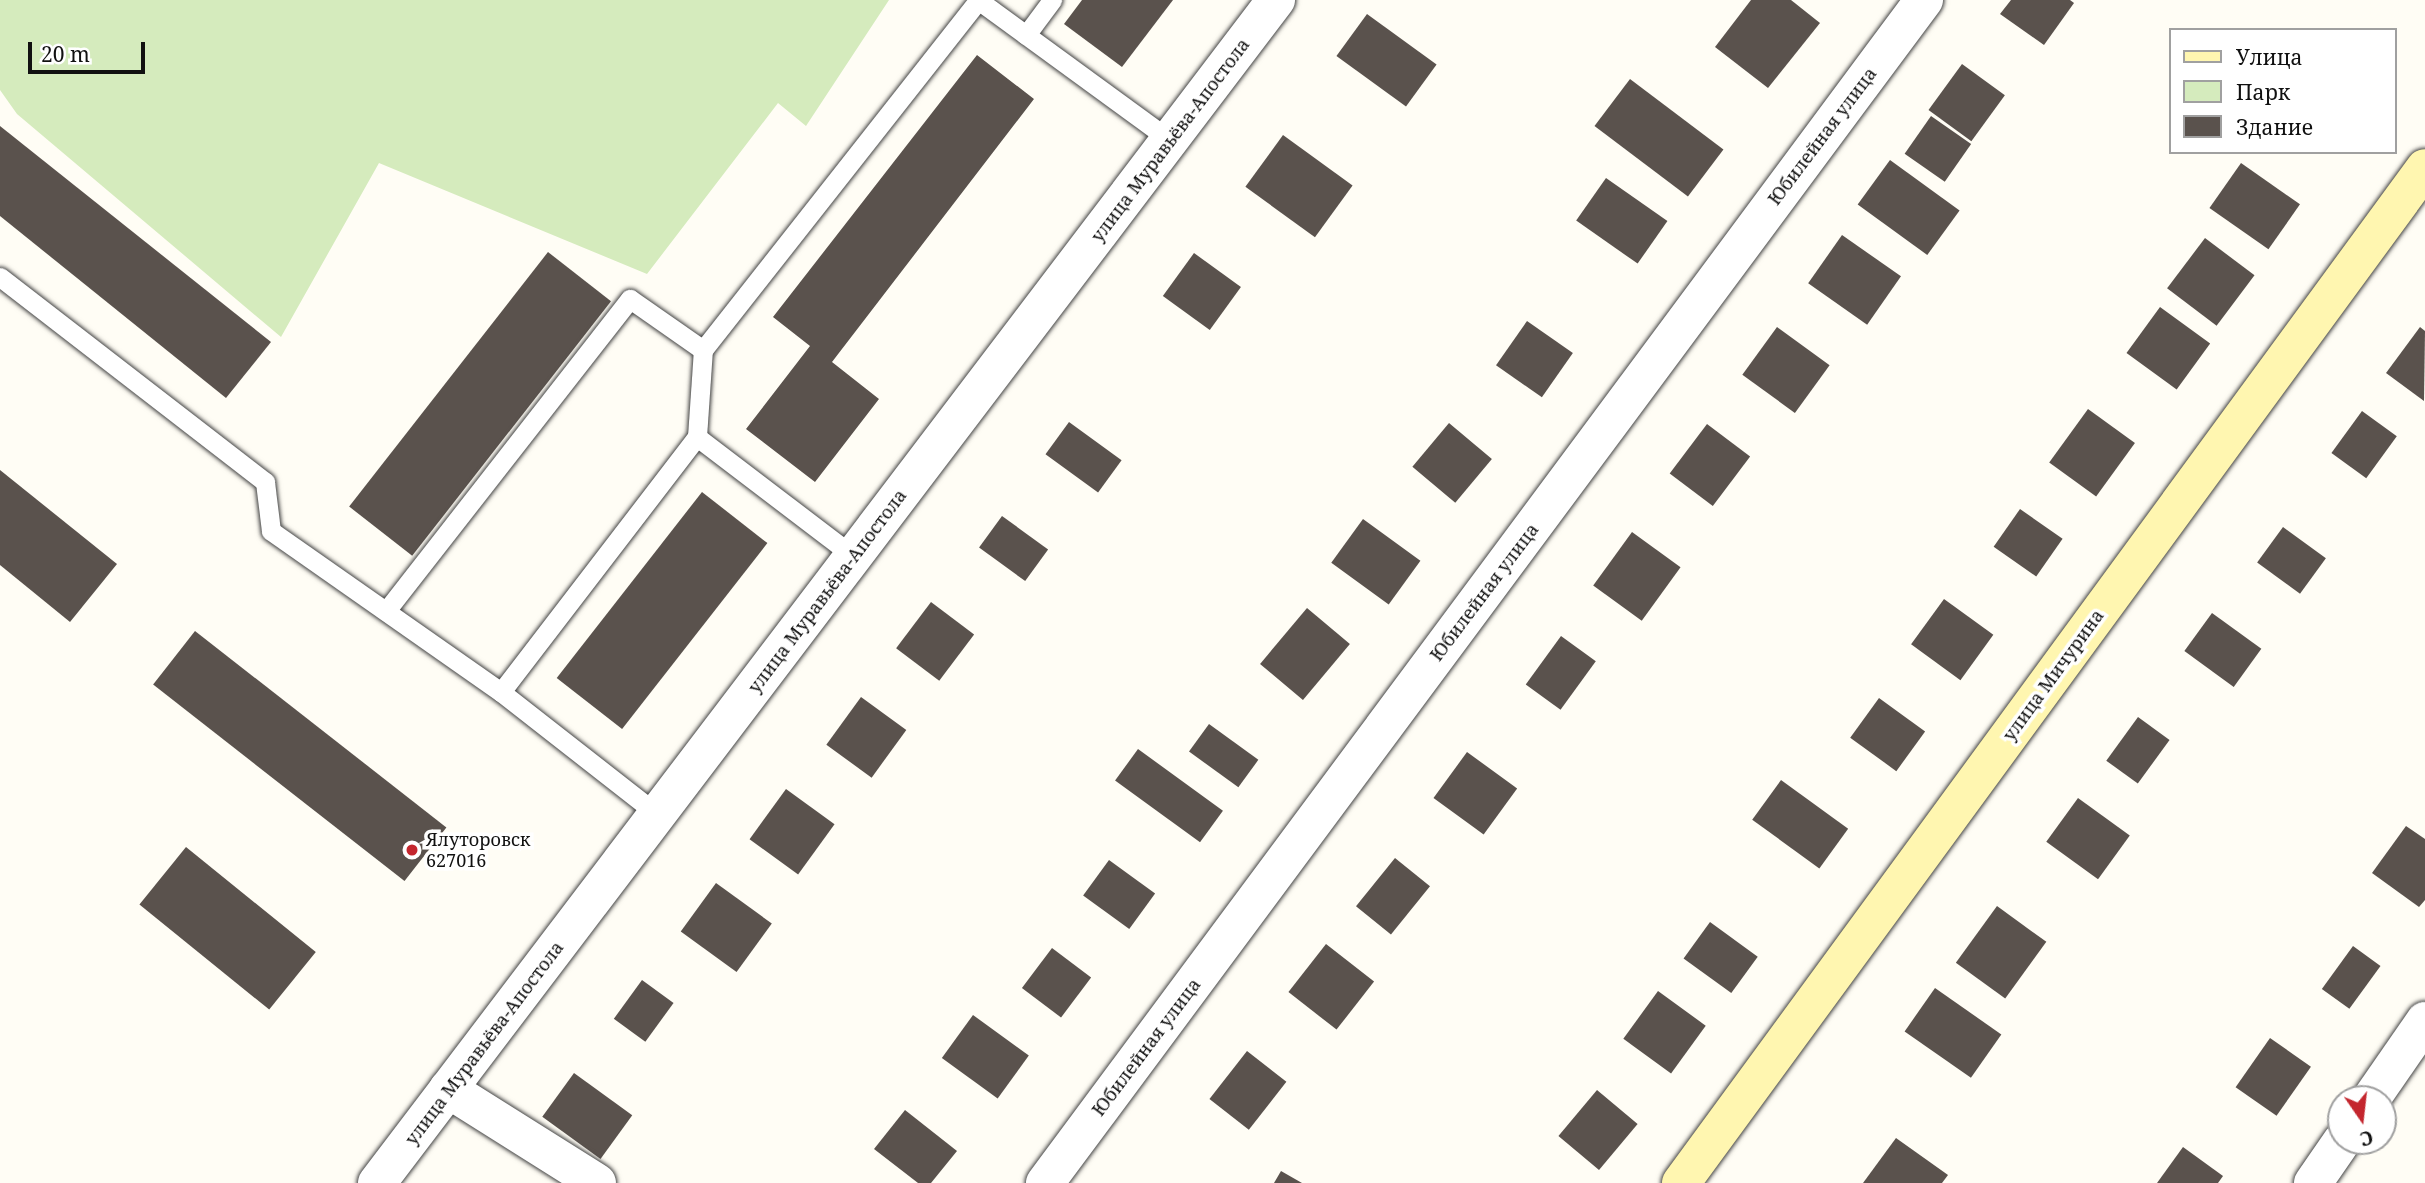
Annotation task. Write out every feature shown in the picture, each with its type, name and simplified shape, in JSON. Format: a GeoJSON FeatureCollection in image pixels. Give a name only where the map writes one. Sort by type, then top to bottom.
{"type":"FeatureCollection","features":[{"type":"Feature","properties":{"kind":"street","name":"улица Муравьёва-Апостола"},"geometry":{"type":"LineString","coordinates":[[377,1183],[1276,0]]}},
{"type":"Feature","properties":{"kind":"street","name":"Юбилейная улица"},"geometry":{"type":"LineString","coordinates":[[1045,1183],[1924,0]]}},
{"type":"Feature","properties":{"kind":"street","name":"улица Мичурина"},"geometry":{"type":"LineString","coordinates":[[1681,1183],[2425,168]]}},
{"type":"Feature","properties":{"kind":"street"},"geometry":{"type":"LineString","coordinates":[[2381,1085],[2425,1021]]}},
{"type":"Feature","properties":{"kind":"street"},"geometry":{"type":"LineString","coordinates":[[448,1089],[597,1183]]}},
{"type":"Feature","properties":{"kind":"street"},"geometry":{"type":"LineString","coordinates":[[2313,1183],[2332,1155]]}},
{"type":"Feature","properties":{"kind":"lane"},"geometry":{"type":"LineString","coordinates":[[501,692],[697,437],[703,350],[978,0],[1170,140]]}},
{"type":"Feature","properties":{"kind":"lane"},"geometry":{"type":"LineString","coordinates":[[1026,35],[1052,0]]}},
{"type":"Feature","properties":{"kind":"lane"},"geometry":{"type":"LineString","coordinates":[[0,277],[265,482],[271,531],[501,692],[657,814]]}},
{"type":"Feature","properties":{"kind":"lane"},"geometry":{"type":"LineString","coordinates":[[386,611],[630,299],[703,350]]}},
{"type":"Feature","properties":{"kind":"lane"},"geometry":{"type":"LineString","coordinates":[[697,437],[853,556]]}},
{"type":"Feature","properties":{"kind":"green space"},"geometry":{"type":"Polygon","coordinates":[[[0,0],[889,0],[806,126],[778,103],[647,274],[379,163],[281,337],[17,114],[0,90],[0,0]]]}},
{"type":"Feature","properties":{"kind":"building"},"geometry":{"type":"Polygon","coordinates":[[[1082,0],[1173,0],[1122,67],[1064,24],[1082,0]]]}},
{"type":"Feature","properties":{"kind":"building"},"geometry":{"type":"Polygon","coordinates":[[[1751,0],[1791,0],[1820,23],[1768,88],[1715,47],[1751,0]]]}},
{"type":"Feature","properties":{"kind":"building"},"geometry":{"type":"Polygon","coordinates":[[[2011,0],[2070,0],[2074,3],[2044,45],[2000,14],[2011,0]]]}},
{"type":"Feature","properties":{"kind":"building"},"geometry":{"type":"Polygon","coordinates":[[[1367,14],[1437,65],[1406,107],[1336,56],[1367,14]]]}},
{"type":"Feature","properties":{"kind":"building"},"geometry":{"type":"Polygon","coordinates":[[[977,55],[1034,99],[832,362],[879,399],[815,482],[746,429],[810,346],[773,317],[977,55]]]}},
{"type":"Feature","properties":{"kind":"building"},"geometry":{"type":"Polygon","coordinates":[[[1962,64],[2005,95],[1971,141],[1928,110],[1962,64]]]}},
{"type":"Feature","properties":{"kind":"building"},"geometry":{"type":"Polygon","coordinates":[[[1630,79],[1723,149],[1688,197],[1594,126],[1630,79]]]}},
{"type":"Feature","properties":{"kind":"building"},"geometry":{"type":"Polygon","coordinates":[[[1931,116],[1971,144],[1945,182],[1905,154],[1931,116]]]}},
{"type":"Feature","properties":{"kind":"building"},"geometry":{"type":"Polygon","coordinates":[[[0,126],[271,342],[226,398],[0,216],[0,126]]]}},
{"type":"Feature","properties":{"kind":"building"},"geometry":{"type":"Polygon","coordinates":[[[1283,135],[1353,186],[1315,237],[1245,187],[1283,135]]]}},
{"type":"Feature","properties":{"kind":"building"},"geometry":{"type":"Polygon","coordinates":[[[1890,160],[1960,211],[1927,255],[1858,204],[1890,160]]]}},
{"type":"Feature","properties":{"kind":"building"},"geometry":{"type":"Polygon","coordinates":[[[2241,163],[2300,204],[2268,249],[2209,208],[2241,163]]]}},
{"type":"Feature","properties":{"kind":"building"},"geometry":{"type":"Polygon","coordinates":[[[1606,178],[1667,221],[1638,264],[1576,221],[1606,178]]]}},
{"type":"Feature","properties":{"kind":"building"},"geometry":{"type":"Polygon","coordinates":[[[1842,235],[1901,276],[1867,325],[1808,283],[1842,235]]]}},
{"type":"Feature","properties":{"kind":"building"},"geometry":{"type":"Polygon","coordinates":[[[2205,238],[2255,275],[2217,326],[2167,288],[2205,238]]]}},
{"type":"Feature","properties":{"kind":"building"},"geometry":{"type":"Polygon","coordinates":[[[548,252],[611,301],[412,556],[349,507],[548,252]]]}},
{"type":"Feature","properties":{"kind":"building"},"geometry":{"type":"Polygon","coordinates":[[[1194,253],[1241,287],[1210,330],[1163,296],[1194,253]]]}},
{"type":"Feature","properties":{"kind":"building"},"geometry":{"type":"Polygon","coordinates":[[[2160,307],[2210,343],[2177,390],[2126,353],[2160,307]]]}},
{"type":"Feature","properties":{"kind":"building"},"geometry":{"type":"Polygon","coordinates":[[[1527,321],[1573,353],[1542,397],[1496,365],[1527,321]]]}},
{"type":"Feature","properties":{"kind":"building"},"geometry":{"type":"Polygon","coordinates":[[[1777,327],[1830,365],[1795,413],[1742,375],[1777,327]]]}},
{"type":"Feature","properties":{"kind":"building"},"geometry":{"type":"Polygon","coordinates":[[[2420,327],[2425,331],[2424,401],[2386,373],[2420,327]]]}},
{"type":"Feature","properties":{"kind":"building"},"geometry":{"type":"Polygon","coordinates":[[[2088,409],[2135,443],[2096,496],[2049,462],[2088,409]]]}},
{"type":"Feature","properties":{"kind":"building"},"geometry":{"type":"Polygon","coordinates":[[[2362,411],[2397,436],[2366,478],[2331,453],[2362,411]]]}},
{"type":"Feature","properties":{"kind":"building"},"geometry":{"type":"Polygon","coordinates":[[[1069,422],[1122,460],[1098,493],[1045,454],[1069,422]]]}},
{"type":"Feature","properties":{"kind":"building"},"geometry":{"type":"Polygon","coordinates":[[[1449,423],[1492,459],[1455,503],[1412,467],[1449,423]]]}},
{"type":"Feature","properties":{"kind":"building"},"geometry":{"type":"Polygon","coordinates":[[[1707,424],[1750,456],[1713,506],[1670,474],[1707,424]]]}},
{"type":"Feature","properties":{"kind":"building"},"geometry":{"type":"Polygon","coordinates":[[[0,470],[117,564],[70,622],[0,565],[0,470]]]}},
{"type":"Feature","properties":{"kind":"building"},"geometry":{"type":"Polygon","coordinates":[[[702,492],[767,543],[622,729],[557,678],[702,492]]]}},
{"type":"Feature","properties":{"kind":"building"},"geometry":{"type":"Polygon","coordinates":[[[2020,509],[2063,539],[2036,577],[1994,547],[2020,509]]]}},
{"type":"Feature","properties":{"kind":"building"},"geometry":{"type":"Polygon","coordinates":[[[1002,516],[1048,550],[1025,581],[979,548],[1002,516]]]}},
{"type":"Feature","properties":{"kind":"building"},"geometry":{"type":"Polygon","coordinates":[[[1363,519],[1420,561],[1389,604],[1331,563],[1363,519]]]}},
{"type":"Feature","properties":{"kind":"building"},"geometry":{"type":"Polygon","coordinates":[[[2283,527],[2326,558],[2300,594],[2257,563],[2283,527]]]}},
{"type":"Feature","properties":{"kind":"building"},"geometry":{"type":"Polygon","coordinates":[[[1632,532],[1681,567],[1642,621],[1593,585],[1632,532]]]}},
{"type":"Feature","properties":{"kind":"building"},"geometry":{"type":"Polygon","coordinates":[[[1944,599],[1993,635],[1960,680],[1911,644],[1944,599]]]}},
{"type":"Feature","properties":{"kind":"building"},"geometry":{"type":"Polygon","coordinates":[[[931,602],[974,634],[939,681],[896,648],[931,602]]]}},
{"type":"Feature","properties":{"kind":"building"},"geometry":{"type":"Polygon","coordinates":[[[1307,608],[1350,644],[1303,700],[1260,664],[1307,608]]]}},
{"type":"Feature","properties":{"kind":"building"},"geometry":{"type":"Polygon","coordinates":[[[2212,613],[2261,649],[2234,687],[2184,651],[2212,613]]]}},
{"type":"Feature","properties":{"kind":"building"},"geometry":{"type":"Polygon","coordinates":[[[195,631],[446,827],[405,881],[153,685],[195,631]]]}},
{"type":"Feature","properties":{"kind":"building"},"geometry":{"type":"Polygon","coordinates":[[[1561,636],[1596,661],[1561,710],[1526,685],[1561,636]]]}},
{"type":"Feature","properties":{"kind":"building"},"geometry":{"type":"Polygon","coordinates":[[[861,697],[906,730],[872,778],[826,745],[861,697]]]}},
{"type":"Feature","properties":{"kind":"building"},"geometry":{"type":"Polygon","coordinates":[[[1879,698],[1925,732],[1896,771],[1850,738],[1879,698]]]}},
{"type":"Feature","properties":{"kind":"building"},"geometry":{"type":"Polygon","coordinates":[[[2138,717],[2170,740],[2138,784],[2106,761],[2138,717]]]}},
{"type":"Feature","properties":{"kind":"building"},"geometry":{"type":"Polygon","coordinates":[[[1209,724],[1258,760],[1238,787],[1189,752],[1209,724]]]}},
{"type":"Feature","properties":{"kind":"building"},"geometry":{"type":"Polygon","coordinates":[[[1138,749],[1223,811],[1200,842],[1115,781],[1138,749]]]}},
{"type":"Feature","properties":{"kind":"building"},"geometry":{"type":"Polygon","coordinates":[[[1467,752],[1517,788],[1484,835],[1433,798],[1467,752]]]}},
{"type":"Feature","properties":{"kind":"building"},"geometry":{"type":"Polygon","coordinates":[[[1781,780],[1848,829],[1819,868],[1752,820],[1781,780]]]}},
{"type":"Feature","properties":{"kind":"building"},"geometry":{"type":"Polygon","coordinates":[[[786,789],[835,824],[798,874],[750,839],[786,789]]]}},
{"type":"Feature","properties":{"kind":"building"},"geometry":{"type":"Polygon","coordinates":[[[2078,798],[2130,836],[2098,879],[2046,842],[2078,798]]]}},
{"type":"Feature","properties":{"kind":"building"},"geometry":{"type":"Polygon","coordinates":[[[2406,826],[2425,839],[2425,900],[2419,907],[2372,873],[2406,826]]]}},
{"type":"Feature","properties":{"kind":"building"},"geometry":{"type":"Polygon","coordinates":[[[186,847],[316,952],[269,1010],[139,905],[186,847]]]}},
{"type":"Feature","properties":{"kind":"building"},"geometry":{"type":"Polygon","coordinates":[[[1395,858],[1430,886],[1391,935],[1356,906],[1395,858]]]}},
{"type":"Feature","properties":{"kind":"building"},"geometry":{"type":"Polygon","coordinates":[[[1109,860],[1155,894],[1129,929],[1083,896],[1109,860]]]}},
{"type":"Feature","properties":{"kind":"building"},"geometry":{"type":"Polygon","coordinates":[[[716,883],[772,924],[737,972],[681,932],[716,883]]]}},
{"type":"Feature","properties":{"kind":"building"},"geometry":{"type":"Polygon","coordinates":[[[1997,906],[2046,942],[2005,998],[1956,963],[1997,906]]]}},
{"type":"Feature","properties":{"kind":"building"},"geometry":{"type":"Polygon","coordinates":[[[1710,922],[1758,957],[1731,993],[1684,958],[1710,922]]]}},
{"type":"Feature","properties":{"kind":"building"},"geometry":{"type":"Polygon","coordinates":[[[1326,944],[1374,982],[1337,1030],[1288,992],[1326,944]]]}},
{"type":"Feature","properties":{"kind":"building"},"geometry":{"type":"Polygon","coordinates":[[[2353,946],[2381,966],[2349,1009],[2322,989],[2353,946]]]}},
{"type":"Feature","properties":{"kind":"building"},"geometry":{"type":"Polygon","coordinates":[[[1052,948],[1091,977],[1061,1017],[1022,988],[1052,948]]]}},
{"type":"Feature","properties":{"kind":"building"},"geometry":{"type":"Polygon","coordinates":[[[642,980],[674,1003],[645,1042],[614,1019],[642,980]]]}},
{"type":"Feature","properties":{"kind":"building"},"geometry":{"type":"Polygon","coordinates":[[[1935,988],[2001,1034],[1971,1078],[1905,1031],[1935,988]]]}},
{"type":"Feature","properties":{"kind":"building"},"geometry":{"type":"Polygon","coordinates":[[[1658,991],[1706,1026],[1671,1073],[1623,1039],[1658,991]]]}},
{"type":"Feature","properties":{"kind":"building"},"geometry":{"type":"Polygon","coordinates":[[[973,1015],[1029,1056],[998,1098],[942,1058],[973,1015]]]}},
{"type":"Feature","properties":{"kind":"building"},"geometry":{"type":"Polygon","coordinates":[[[2270,1038],[2311,1067],[2277,1116],[2236,1087],[2270,1038]]]}},
{"type":"Feature","properties":{"kind":"building"},"geometry":{"type":"Polygon","coordinates":[[[1247,1051],[1286,1082],[1249,1130],[1209,1099],[1247,1051]]]}},
{"type":"Feature","properties":{"kind":"building"},"geometry":{"type":"Polygon","coordinates":[[[574,1073],[632,1115],[601,1159],[542,1117],[574,1073]]]}},
{"type":"Feature","properties":{"kind":"building"},"geometry":{"type":"Polygon","coordinates":[[[1597,1090],[1638,1124],[1599,1170],[1558,1136],[1597,1090]]]}},
{"type":"Feature","properties":{"kind":"building"},"geometry":{"type":"Polygon","coordinates":[[[905,1110],[957,1151],[931,1183],[918,1183],[874,1149],[905,1110]]]}},
{"type":"Feature","properties":{"kind":"building"},"geometry":{"type":"Polygon","coordinates":[[[1896,1138],[1948,1175],[1942,1183],[1863,1183],[1896,1138]]]}},
{"type":"Feature","properties":{"kind":"building"},"geometry":{"type":"Polygon","coordinates":[[[2183,1147],[2223,1176],[2218,1183],[2157,1183],[2183,1147]]]}},
{"type":"Feature","properties":{"kind":"building"},"geometry":{"type":"Polygon","coordinates":[[[1281,1171],[1302,1183],[1274,1183],[1281,1171]]]}},
{"type":"Feature","properties":{"kind":"place","name":"Ялуторовск 627016"},"geometry":{"type":"Point","coordinates":[412,850]}}]}
